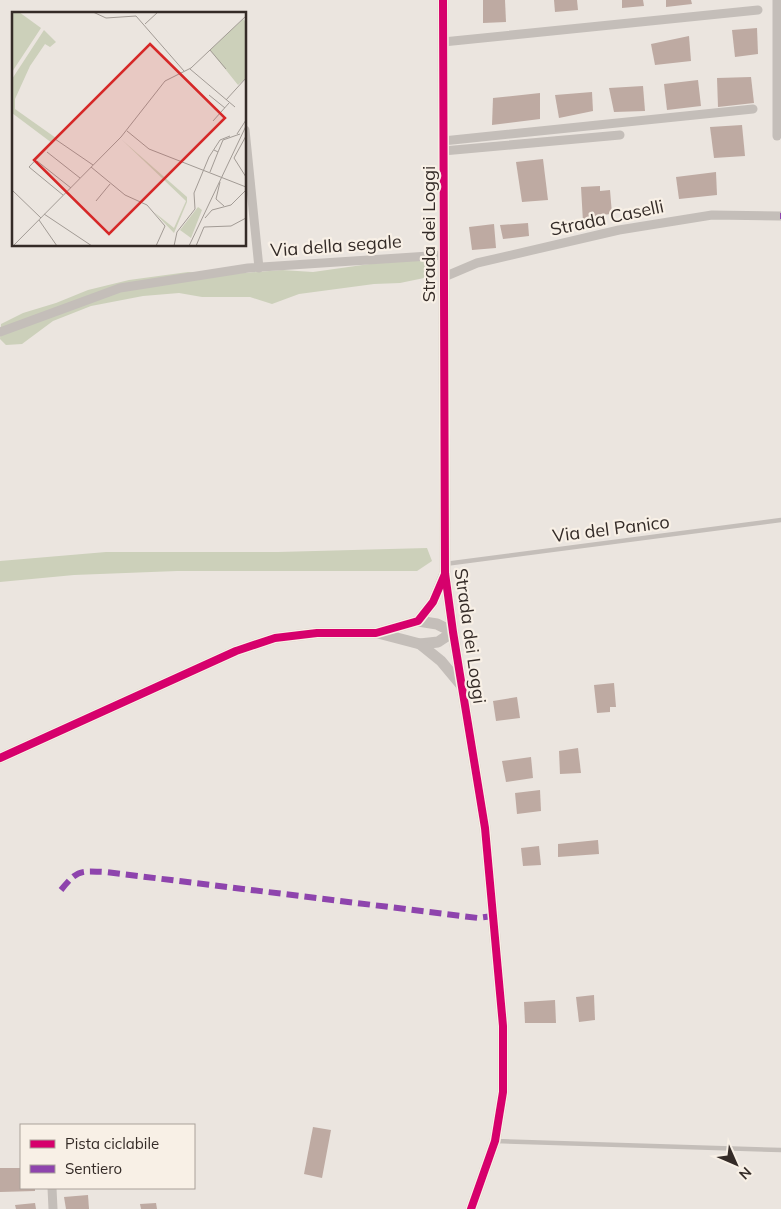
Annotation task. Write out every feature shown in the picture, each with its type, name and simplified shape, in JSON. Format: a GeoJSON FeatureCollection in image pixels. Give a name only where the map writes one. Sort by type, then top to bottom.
{"type":"FeatureCollection","features":[{"type":"Feature","properties":{"kind":"street","name":"Strada dei Loggi"},"geometry":{"type":"LineString","coordinates":[[443,0],[445,568],[453,632],[485,828],[503,1026],[504,1092],[495,1141],[470,1209]]}},
{"type":"Feature","properties":{"kind":"street"},"geometry":{"type":"LineString","coordinates":[[777,136],[778,0]]}},
{"type":"Feature","properties":{"kind":"street"},"geometry":{"type":"LineString","coordinates":[[443,42],[758,10]]}},
{"type":"Feature","properties":{"kind":"street"},"geometry":{"type":"LineString","coordinates":[[443,146],[753,109]]}},
{"type":"Feature","properties":{"kind":"street"},"geometry":{"type":"LineString","coordinates":[[443,146],[620,135]]}},
{"type":"Feature","properties":{"kind":"street"},"geometry":{"type":"LineString","coordinates":[[246,142],[259,268]]}},
{"type":"Feature","properties":{"kind":"street","name":"Strada Caselli"},"geometry":{"type":"LineString","coordinates":[[444,277],[477,263],[619,230],[712,215],[780,216]]}},
{"type":"Feature","properties":{"kind":"street","name":"Via della segale"},"geometry":{"type":"LineString","coordinates":[[0,332],[120,288],[259,268],[444,255]]}},
{"type":"Feature","properties":{"kind":"street"},"geometry":{"type":"LineString","coordinates":[[418,621],[433,602],[445,568]]}},
{"type":"Feature","properties":{"kind":"street"},"geometry":{"type":"LineString","coordinates":[[0,758],[236,651],[275,638],[317,633],[376,633],[420,644],[438,642],[453,632],[437,624],[418,621],[376,633]]}},
{"type":"Feature","properties":{"kind":"street"},"geometry":{"type":"LineString","coordinates":[[420,644],[441,661],[462,686]]}},
{"type":"Feature","properties":{"kind":"street"},"geometry":{"type":"LineString","coordinates":[[52,1189],[52,1209]]}},
{"type":"Feature","properties":{"kind":"lane","name":"Via del Panico"},"geometry":{"type":"LineString","coordinates":[[445,568],[781,520]]}},
{"type":"Feature","properties":{"kind":"lane"},"geometry":{"type":"LineString","coordinates":[[495,1141],[781,1150]]}},
{"type":"Feature","properties":{"kind":"green space"},"geometry":{"type":"Polygon","coordinates":[[[405,259],[431,261],[429,277],[400,283],[374,284],[299,294],[272,304],[250,297],[202,297],[179,293],[143,296],[91,306],[53,321],[22,344],[6,345],[0,339],[1,324],[23,313],[56,303],[88,290],[129,280],[188,272],[230,274],[282,270],[313,272],[405,259]]]}},
{"type":"Feature","properties":{"kind":"green space"},"geometry":{"type":"Polygon","coordinates":[[[427,548],[432,561],[417,571],[177,571],[74,575],[0,582],[0,561],[106,552],[278,552],[427,548]]]}},
{"type":"Feature","properties":{"kind":"building"},"geometry":{"type":"Polygon","coordinates":[[[483,0],[505,0],[506,22],[483,23],[483,0]]]}},
{"type":"Feature","properties":{"kind":"building"},"geometry":{"type":"Polygon","coordinates":[[[554,0],[577,0],[578,10],[555,12],[554,0]]]}},
{"type":"Feature","properties":{"kind":"building"},"geometry":{"type":"Polygon","coordinates":[[[622,0],[643,0],[644,6],[622,8],[622,0]]]}},
{"type":"Feature","properties":{"kind":"building"},"geometry":{"type":"Polygon","coordinates":[[[666,0],[691,0],[692,4],[666,7],[666,0]]]}},
{"type":"Feature","properties":{"kind":"building"},"geometry":{"type":"Polygon","coordinates":[[[757,28],[758,54],[735,57],[732,30],[757,28]]]}},
{"type":"Feature","properties":{"kind":"building"},"geometry":{"type":"Polygon","coordinates":[[[689,36],[691,61],[655,65],[651,44],[689,36]]]}},
{"type":"Feature","properties":{"kind":"building"},"geometry":{"type":"Polygon","coordinates":[[[751,77],[754,103],[718,107],[717,78],[751,77]]]}},
{"type":"Feature","properties":{"kind":"building"},"geometry":{"type":"Polygon","coordinates":[[[698,80],[701,106],[667,110],[664,84],[698,80]]]}},
{"type":"Feature","properties":{"kind":"building"},"geometry":{"type":"Polygon","coordinates":[[[643,86],[645,111],[614,112],[609,88],[643,86]]]}},
{"type":"Feature","properties":{"kind":"building"},"geometry":{"type":"Polygon","coordinates":[[[592,92],[593,111],[559,118],[555,95],[592,92]]]}},
{"type":"Feature","properties":{"kind":"building"},"geometry":{"type":"Polygon","coordinates":[[[540,93],[540,119],[492,125],[493,98],[540,93]]]}},
{"type":"Feature","properties":{"kind":"building"},"geometry":{"type":"Polygon","coordinates":[[[742,125],[745,156],[714,158],[710,127],[742,125]]]}},
{"type":"Feature","properties":{"kind":"building"},"geometry":{"type":"Polygon","coordinates":[[[543,159],[548,200],[522,202],[516,162],[543,159]]]}},
{"type":"Feature","properties":{"kind":"building"},"geometry":{"type":"Polygon","coordinates":[[[716,172],[717,195],[679,199],[676,177],[716,172]]]}},
{"type":"Feature","properties":{"kind":"building"},"geometry":{"type":"Polygon","coordinates":[[[600,186],[600,191],[610,190],[612,214],[601,215],[601,220],[583,222],[581,187],[600,186]]]}},
{"type":"Feature","properties":{"kind":"building"},"geometry":{"type":"Polygon","coordinates":[[[528,223],[529,236],[503,239],[500,225],[528,223]]]}},
{"type":"Feature","properties":{"kind":"building"},"geometry":{"type":"Polygon","coordinates":[[[494,224],[496,248],[472,250],[469,227],[494,224]]]}},
{"type":"Feature","properties":{"kind":"building"},"geometry":{"type":"Polygon","coordinates":[[[614,683],[616,707],[610,707],[610,712],[597,713],[594,685],[614,683]]]}},
{"type":"Feature","properties":{"kind":"building"},"geometry":{"type":"Polygon","coordinates":[[[517,697],[520,718],[496,721],[493,701],[517,697]]]}},
{"type":"Feature","properties":{"kind":"building"},"geometry":{"type":"Polygon","coordinates":[[[578,748],[581,773],[560,774],[559,751],[578,748]]]}},
{"type":"Feature","properties":{"kind":"building"},"geometry":{"type":"Polygon","coordinates":[[[531,757],[533,778],[506,782],[502,761],[531,757]]]}},
{"type":"Feature","properties":{"kind":"building"},"geometry":{"type":"Polygon","coordinates":[[[540,790],[541,811],[517,814],[515,793],[540,790]]]}},
{"type":"Feature","properties":{"kind":"building"},"geometry":{"type":"Polygon","coordinates":[[[598,840],[599,854],[558,857],[558,844],[598,840]]]}},
{"type":"Feature","properties":{"kind":"building"},"geometry":{"type":"Polygon","coordinates":[[[539,846],[541,865],[523,866],[521,848],[539,846]]]}},
{"type":"Feature","properties":{"kind":"building"},"geometry":{"type":"Polygon","coordinates":[[[594,995],[595,1020],[579,1022],[576,997],[594,995]]]}},
{"type":"Feature","properties":{"kind":"building"},"geometry":{"type":"Polygon","coordinates":[[[555,1000],[556,1023],[525,1023],[524,1002],[555,1000]]]}},
{"type":"Feature","properties":{"kind":"building"},"geometry":{"type":"Polygon","coordinates":[[[313,1127],[331,1130],[322,1178],[304,1174],[313,1127]]]}},
{"type":"Feature","properties":{"kind":"building"},"geometry":{"type":"Polygon","coordinates":[[[0,1168],[20,1168],[20,1189],[35,1189],[35,1191],[0,1192],[0,1168]]]}},
{"type":"Feature","properties":{"kind":"building"},"geometry":{"type":"Polygon","coordinates":[[[88,1195],[89,1209],[66,1209],[64,1197],[88,1195]]]}},
{"type":"Feature","properties":{"kind":"building"},"geometry":{"type":"Polygon","coordinates":[[[35,1203],[36,1209],[16,1209],[15,1205],[35,1203]]]}},
{"type":"Feature","properties":{"kind":"building"},"geometry":{"type":"Polygon","coordinates":[[[156,1203],[157,1209],[141,1209],[140,1204],[156,1203]]]}},
{"type":"Feature","properties":{"kind":"marked path"},"geometry":{"type":"LineString","coordinates":[[61,890],[76,875],[90,871],[478,918],[493,916]]}},
{"type":"Feature","properties":{"kind":"cycle path"},"geometry":{"type":"LineString","coordinates":[[443,0],[445,573],[485,828],[503,1026],[503,1092],[495,1141],[471,1209]]}},
{"type":"Feature","properties":{"kind":"cycle path"},"geometry":{"type":"LineString","coordinates":[[0,758],[236,651],[275,638],[317,633],[376,633],[418,621],[433,602],[445,574]]}}]}
